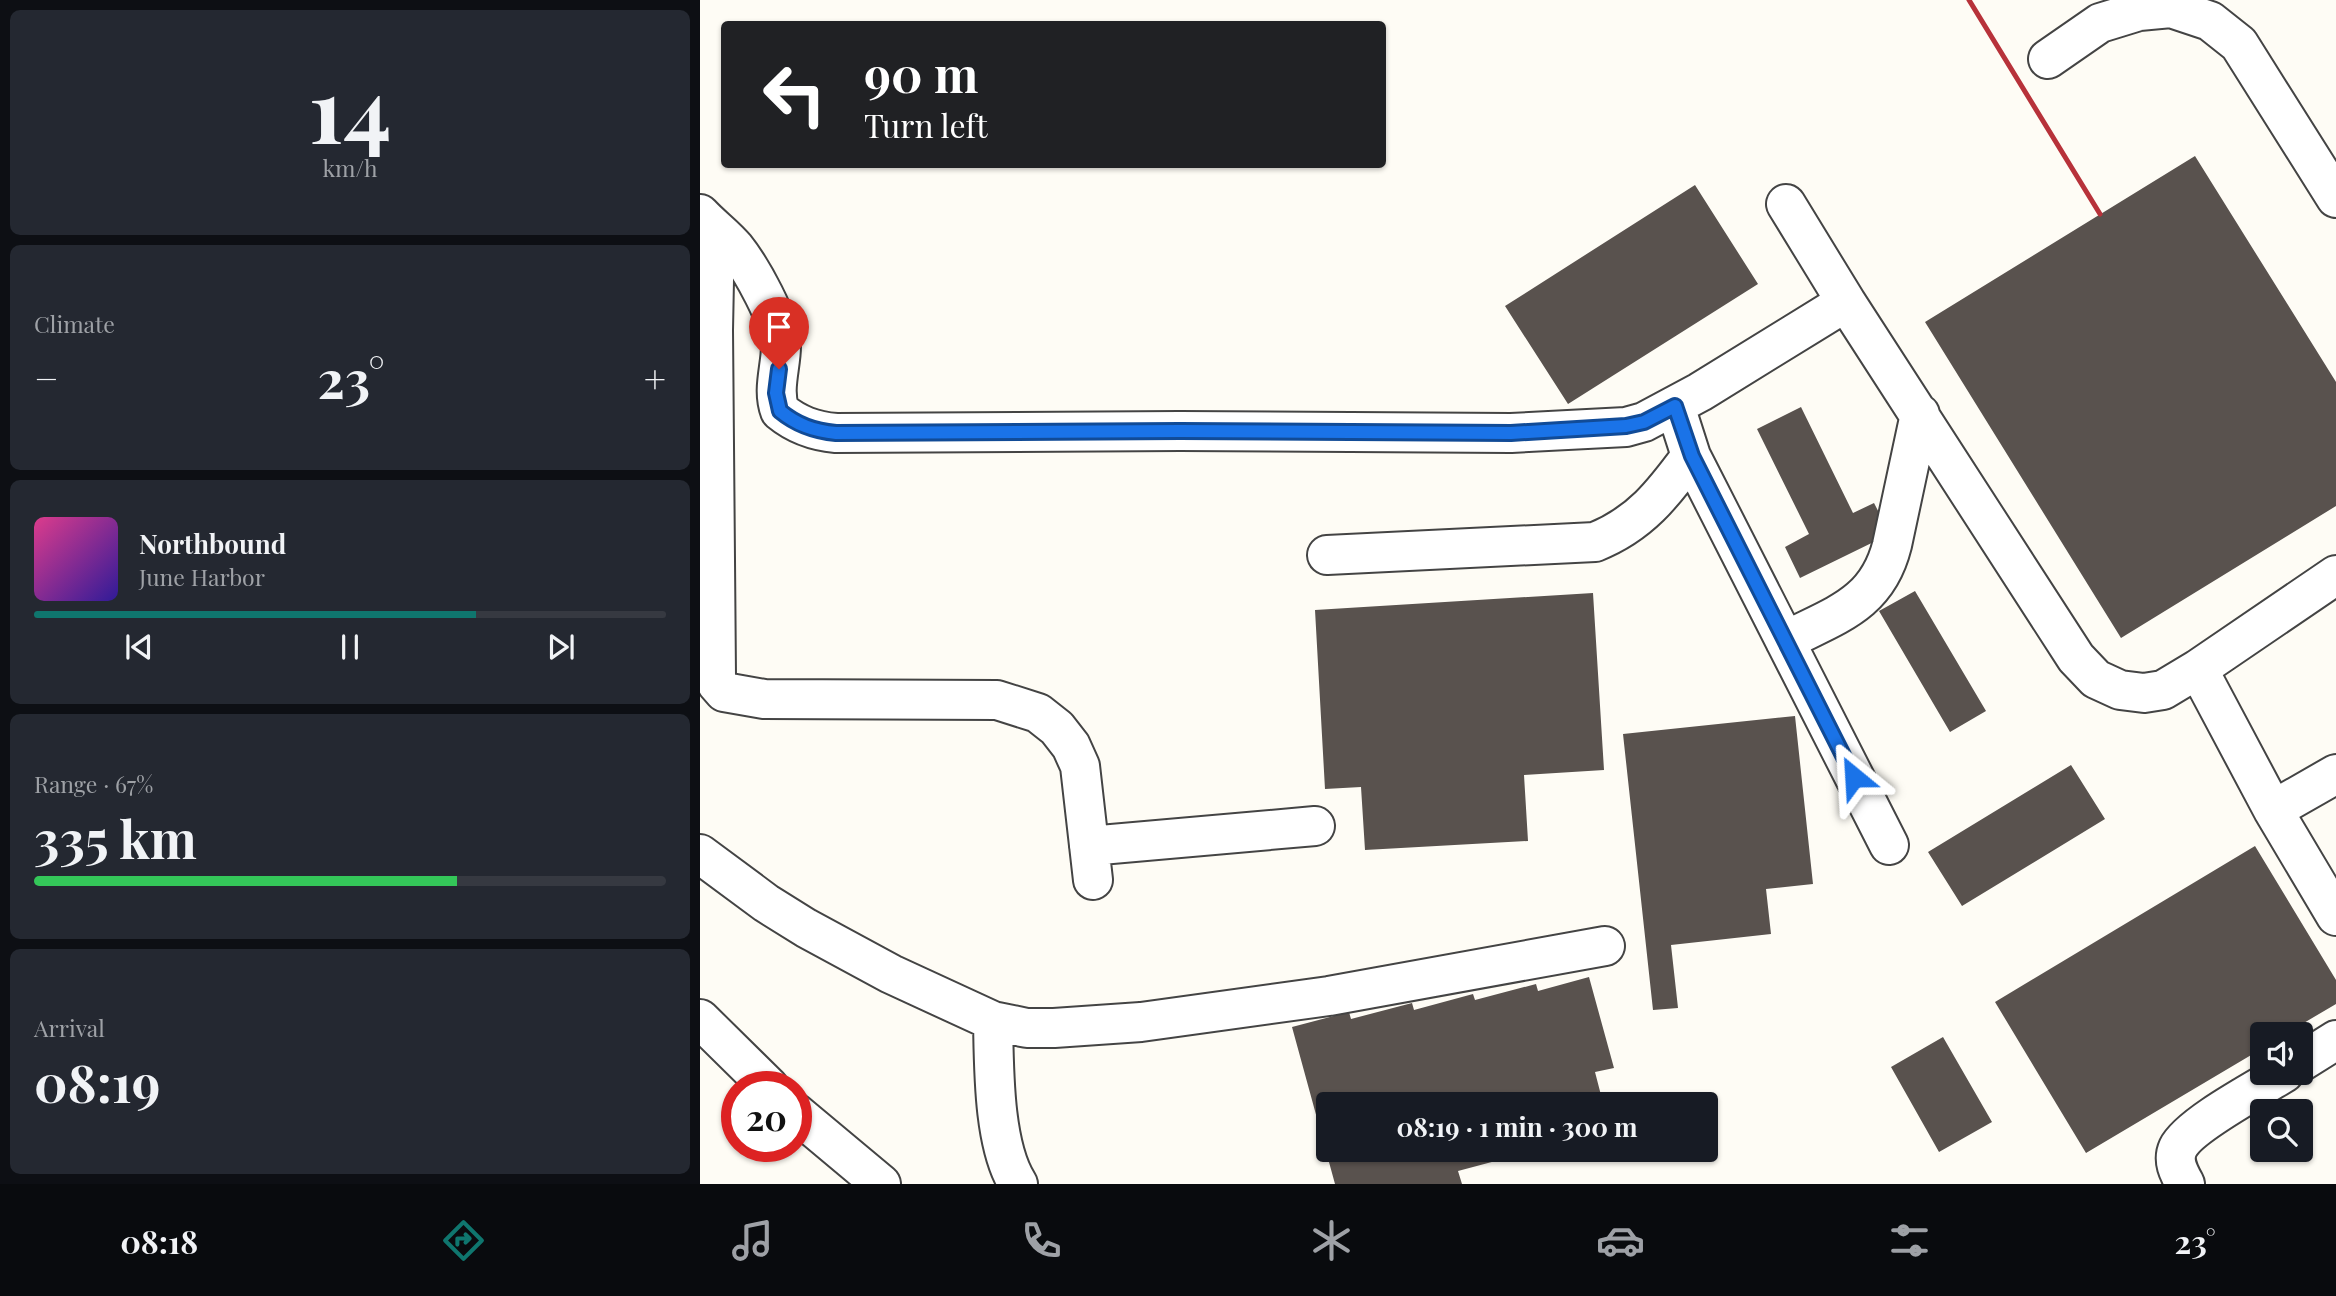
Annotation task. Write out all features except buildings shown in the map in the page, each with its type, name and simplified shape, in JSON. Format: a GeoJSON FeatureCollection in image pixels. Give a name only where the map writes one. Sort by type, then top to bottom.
{"type":"FeatureCollection","features":[{"type":"Feature","properties":{"kind":"lane"},"geometry":{"type":"LineString","coordinates":[[2048,59],[2100,23],[2139,11],[2171,8],[2210,21],[2239,44],[2336,198]]}},
{"type":"Feature","properties":{"kind":"lane"},"geometry":{"type":"LineString","coordinates":[[1786,204],[1846,302],[2076,658],[2096,679],[2120,690],[2144,693],[2163,690],[2336,575]]}},
{"type":"Feature","properties":{"kind":"lane"},"geometry":{"type":"LineString","coordinates":[[707,221],[735,248],[753,274],[780,334],[776,393],[780,411],[799,425],[822,432],[1511,433],[1626,426],[1644,422],[1675,406],[1846,302]]}},
{"type":"Feature","properties":{"kind":"lane"},"geometry":{"type":"LineString","coordinates":[[707,221],[713,330],[716,675],[720,690],[764,699],[997,700],[1038,713],[1057,728],[1071,746],[1080,766],[1091,863],[1315,826]]}},
{"type":"Feature","properties":{"kind":"lane"},"geometry":{"type":"LineString","coordinates":[[1675,406],[1692,456],[1889,845]]}},
{"type":"Feature","properties":{"kind":"lane"},"geometry":{"type":"LineString","coordinates":[[1786,641],[1854,605],[1868,594],[1879,580],[1892,545],[1920,414]]}},
{"type":"Feature","properties":{"kind":"lane"},"geometry":{"type":"LineString","coordinates":[[1328,555],[1595,542],[1615,534],[1641,516],[1692,456]]}},
{"type":"Feature","properties":{"kind":"lane"},"geometry":{"type":"LineString","coordinates":[[2198,669],[2273,810],[2336,916]]}},
{"type":"Feature","properties":{"kind":"lane"},"geometry":{"type":"LineString","coordinates":[[2273,810],[2336,774]]}},
{"type":"Feature","properties":{"kind":"lane"},"geometry":{"type":"LineString","coordinates":[[700,854],[751,893],[806,928],[921,989],[993,1021],[1027,1028],[1141,1021],[1329,996],[1605,946]]}},
{"type":"Feature","properties":{"kind":"lane"},"geometry":{"type":"LineString","coordinates":[[700,1019],[753,1071]]}},
{"type":"Feature","properties":{"kind":"lane"},"geometry":{"type":"LineString","coordinates":[[993,1021],[994,1081],[1003,1143],[1009,1168],[1018,1184]]}},
{"type":"Feature","properties":{"kind":"lane"},"geometry":{"type":"LineString","coordinates":[[2313,1054],[2336,1040]]}},
{"type":"Feature","properties":{"kind":"lane"},"geometry":{"type":"LineString","coordinates":[[2185,1184],[2175,1162],[2178,1149],[2184,1140],[2204,1123],[2265,1085]]}},
{"type":"Feature","properties":{"kind":"lane"},"geometry":{"type":"LineString","coordinates":[[812,1126],[881,1184]]}},
{"type":"Feature","properties":{"kind":"railway"},"geometry":{"type":"LineString","coordinates":[[1969,0],[2100,214]]}},
{"type":"Feature","properties":{"kind":"route"},"geometry":{"type":"LineString","coordinates":[[779,369],[776,393],[780,411],[799,425],[836,433],[1511,433],[1626,426],[1644,422],[1675,406],[1692,456],[1854,777]]}}]}
